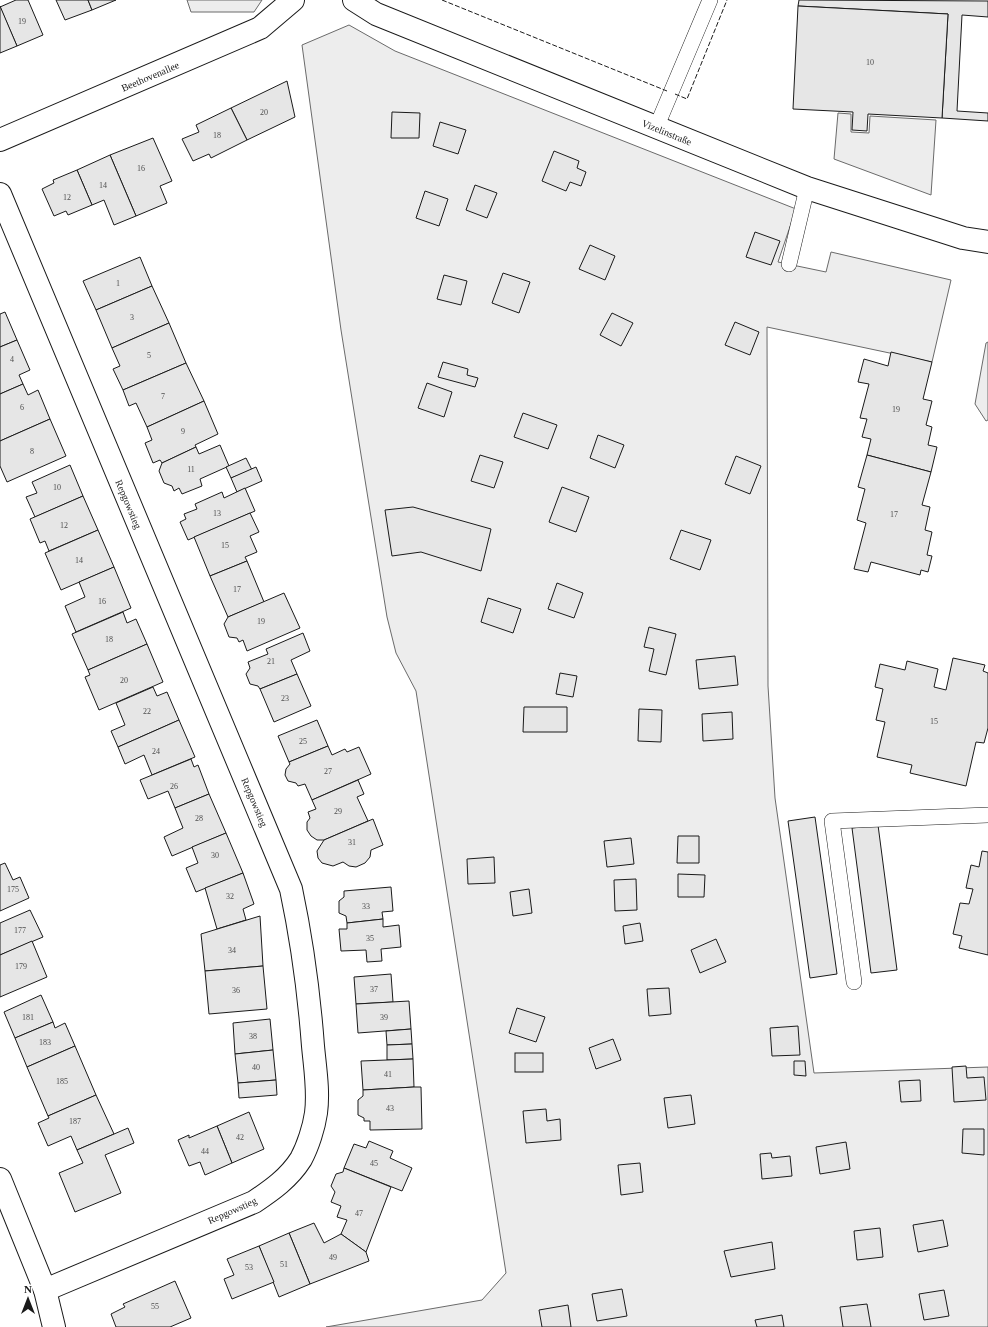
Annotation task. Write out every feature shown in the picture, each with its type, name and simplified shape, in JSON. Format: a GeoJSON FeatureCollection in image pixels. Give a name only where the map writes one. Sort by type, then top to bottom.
{"type":"FeatureCollection","features":[{"type":"Feature","properties":{"kind":"street","name":"Beethovenallee"},"geometry":{"type":"LineString","coordinates":[[0,140],[260,28],[293,0]]}},
{"type":"Feature","properties":{"kind":"street","name":"Vizelinstraße"},"geometry":{"type":"LineString","coordinates":[[354,0],[376,14],[807,188],[963,238],[988,242]]}},
{"type":"Feature","properties":{"kind":"street","name":"Repgowstieg"},"geometry":{"type":"LineString","coordinates":[[0,194],[291,889],[302,945],[310,1006],[316,1086],[316,1113],[310,1136],[301,1158],[288,1176],[275,1188],[254,1202],[45,1290]]}},
{"type":"Feature","properties":{"kind":"street"},"geometry":{"type":"LineString","coordinates":[[0,1179],[45,1290],[54,1327]]}},
{"type":"Feature","properties":{"kind":"lane"},"geometry":{"type":"LineString","coordinates":[[656,128],[710,0]]}},
{"type":"Feature","properties":{"kind":"lane"},"geometry":{"type":"LineString","coordinates":[[789,264],[807,188]]}},
{"type":"Feature","properties":{"kind":"lane"},"geometry":{"type":"LineString","coordinates":[[854,982],[832,821],[988,815]]}},
{"type":"Feature","properties":{"kind":"shaded area"},"geometry":{"type":"Polygon","coordinates":[[[187,0],[262,0],[254,12],[191,12],[187,0]]]}},
{"type":"Feature","properties":{"kind":"shaded area"},"geometry":{"type":"Polygon","coordinates":[[[349,25],[395,51],[796,209],[778,262],[826,272],[831,252],[951,280],[932,362],[767,327],[768,686],[775,798],[814,1073],[988,1067],[988,1327],[326,1327],[482,1300],[506,1273],[416,691],[396,653],[387,617],[341,330],[302,45],[349,25]]]}},
{"type":"Feature","properties":{"kind":"shaded area"},"geometry":{"type":"Polygon","coordinates":[[[838,113],[851,114],[851,132],[869,133],[870,116],[936,120],[931,195],[834,159],[838,113]]]}},
{"type":"Feature","properties":{"kind":"shaded area"},"geometry":{"type":"Polygon","coordinates":[[[988,342],[988,420],[986,421],[975,404],[986,343],[988,342]]]}},
{"type":"Feature","properties":{"kind":"building"},"geometry":{"type":"Polygon","coordinates":[[[16,0],[28,0],[43,35],[17,46],[0,7],[16,0]]]}},
{"type":"Feature","properties":{"kind":"building"},"geometry":{"type":"Polygon","coordinates":[[[56,0],[88,0],[92,10],[65,20],[56,0]]]}},
{"type":"Feature","properties":{"kind":"building"},"geometry":{"type":"Polygon","coordinates":[[[88,0],[116,0],[92,10],[88,0]]]}},
{"type":"Feature","properties":{"kind":"building"},"geometry":{"type":"Polygon","coordinates":[[[799,0],[988,1],[988,17],[962,15],[957,111],[988,113],[988,121],[942,118],[948,14],[798,6],[799,0]]]}},
{"type":"Feature","properties":{"kind":"building"},"geometry":{"type":"Polygon","coordinates":[[[0,6],[17,46],[0,53],[0,6]]]}},
{"type":"Feature","properties":{"kind":"building"},"geometry":{"type":"Polygon","coordinates":[[[798,6],[948,14],[942,118],[868,114],[867,131],[852,130],[853,112],[793,109],[798,6]]]}},
{"type":"Feature","properties":{"kind":"building"},"geometry":{"type":"Polygon","coordinates":[[[287,81],[295,117],[247,140],[231,108],[287,81]]]}},
{"type":"Feature","properties":{"kind":"building"},"geometry":{"type":"Polygon","coordinates":[[[231,108],[247,140],[211,158],[209,154],[193,161],[182,139],[199,132],[196,125],[231,108]]]}},
{"type":"Feature","properties":{"kind":"building"},"geometry":{"type":"Polygon","coordinates":[[[392,112],[420,113],[419,138],[391,138],[392,112]]]}},
{"type":"Feature","properties":{"kind":"building"},"geometry":{"type":"Polygon","coordinates":[[[440,122],[466,130],[458,154],[433,146],[440,122]]]}},
{"type":"Feature","properties":{"kind":"building"},"geometry":{"type":"Polygon","coordinates":[[[153,138],[172,181],[160,186],[167,203],[136,216],[110,155],[153,138]]]}},
{"type":"Feature","properties":{"kind":"building"},"geometry":{"type":"Polygon","coordinates":[[[554,151],[579,161],[577,168],[586,172],[581,186],[570,182],[566,191],[542,181],[554,151]]]}},
{"type":"Feature","properties":{"kind":"building"},"geometry":{"type":"Polygon","coordinates":[[[110,155],[136,216],[114,225],[104,200],[92,205],[77,170],[110,155]]]}},
{"type":"Feature","properties":{"kind":"building"},"geometry":{"type":"Polygon","coordinates":[[[77,170],[92,205],[68,215],[66,211],[54,216],[42,189],[54,183],[53,180],[77,170]]]}},
{"type":"Feature","properties":{"kind":"building"},"geometry":{"type":"Polygon","coordinates":[[[475,185],[497,193],[487,218],[466,210],[475,185]]]}},
{"type":"Feature","properties":{"kind":"building"},"geometry":{"type":"Polygon","coordinates":[[[425,191],[448,199],[439,226],[416,218],[425,191]]]}},
{"type":"Feature","properties":{"kind":"building"},"geometry":{"type":"Polygon","coordinates":[[[755,232],[780,241],[771,265],[746,257],[755,232]]]}},
{"type":"Feature","properties":{"kind":"building"},"geometry":{"type":"Polygon","coordinates":[[[590,245],[615,256],[605,280],[579,269],[590,245]]]}},
{"type":"Feature","properties":{"kind":"building"},"geometry":{"type":"Polygon","coordinates":[[[140,257],[152,286],[96,310],[83,281],[140,257]]]}},
{"type":"Feature","properties":{"kind":"building"},"geometry":{"type":"Polygon","coordinates":[[[503,273],[530,282],[519,313],[492,303],[503,273]]]}},
{"type":"Feature","properties":{"kind":"building"},"geometry":{"type":"Polygon","coordinates":[[[444,275],[467,281],[461,305],[437,299],[444,275]]]}},
{"type":"Feature","properties":{"kind":"building"},"geometry":{"type":"Polygon","coordinates":[[[152,286],[169,323],[112,348],[96,310],[152,286]]]}},
{"type":"Feature","properties":{"kind":"building"},"geometry":{"type":"Polygon","coordinates":[[[5,312],[17,340],[0,347],[0,314],[5,312]]]}},
{"type":"Feature","properties":{"kind":"building"},"geometry":{"type":"Polygon","coordinates":[[[612,313],[633,323],[621,346],[600,335],[612,313]]]}},
{"type":"Feature","properties":{"kind":"building"},"geometry":{"type":"Polygon","coordinates":[[[735,322],[759,332],[750,355],[725,345],[735,322]]]}},
{"type":"Feature","properties":{"kind":"building"},"geometry":{"type":"Polygon","coordinates":[[[169,323],[186,363],[123,390],[113,369],[120,366],[112,348],[169,323]]]}},
{"type":"Feature","properties":{"kind":"building"},"geometry":{"type":"Polygon","coordinates":[[[17,340],[30,370],[19,375],[23,384],[0,394],[0,347],[17,340]]]}},
{"type":"Feature","properties":{"kind":"building"},"geometry":{"type":"Polygon","coordinates":[[[891,352],[932,362],[923,399],[932,401],[926,425],[932,427],[928,445],[937,447],[931,472],[867,455],[871,439],[862,437],[867,419],[860,418],[869,384],[858,382],[864,359],[888,366],[891,352]]]}},
{"type":"Feature","properties":{"kind":"building"},"geometry":{"type":"Polygon","coordinates":[[[443,362],[468,369],[467,375],[478,378],[475,387],[438,377],[443,362]]]}},
{"type":"Feature","properties":{"kind":"building"},"geometry":{"type":"Polygon","coordinates":[[[186,363],[204,401],[147,427],[136,403],[129,406],[123,390],[186,363]]]}},
{"type":"Feature","properties":{"kind":"building"},"geometry":{"type":"Polygon","coordinates":[[[427,383],[452,392],[444,417],[418,408],[427,383]]]}},
{"type":"Feature","properties":{"kind":"building"},"geometry":{"type":"Polygon","coordinates":[[[23,384],[28,395],[38,390],[50,419],[0,441],[0,394],[23,384]]]}},
{"type":"Feature","properties":{"kind":"building"},"geometry":{"type":"Polygon","coordinates":[[[204,401],[218,434],[195,445],[196,447],[162,463],[160,460],[153,463],[145,443],[152,440],[147,427],[204,401]]]}},
{"type":"Feature","properties":{"kind":"building"},"geometry":{"type":"Polygon","coordinates":[[[523,413],[557,425],[548,449],[514,437],[523,413]]]}},
{"type":"Feature","properties":{"kind":"building"},"geometry":{"type":"Polygon","coordinates":[[[50,419],[66,456],[7,482],[0,466],[0,441],[50,419]]]}},
{"type":"Feature","properties":{"kind":"building"},"geometry":{"type":"Polygon","coordinates":[[[598,435],[624,445],[615,468],[590,458],[598,435]]]}},
{"type":"Feature","properties":{"kind":"building"},"geometry":{"type":"Polygon","coordinates":[[[220,445],[229,466],[200,479],[202,486],[182,494],[179,488],[174,491],[172,486],[164,483],[159,471],[162,463],[196,447],[199,454],[220,445]]]}},
{"type":"Feature","properties":{"kind":"building"},"geometry":{"type":"Polygon","coordinates":[[[480,455],[503,462],[494,488],[471,481],[480,455]]]}},
{"type":"Feature","properties":{"kind":"building"},"geometry":{"type":"Polygon","coordinates":[[[867,455],[931,472],[922,505],[930,507],[925,530],[932,532],[927,555],[932,556],[928,572],[921,570],[920,575],[871,562],[868,572],[854,569],[866,523],[857,520],[865,489],[858,487],[867,455]]]}},
{"type":"Feature","properties":{"kind":"building"},"geometry":{"type":"Polygon","coordinates":[[[736,456],[761,466],[750,494],[725,484],[736,456]]]}},
{"type":"Feature","properties":{"kind":"building"},"geometry":{"type":"Polygon","coordinates":[[[246,458],[252,470],[231,478],[226,467],[246,458]]]}},
{"type":"Feature","properties":{"kind":"building"},"geometry":{"type":"Polygon","coordinates":[[[70,465],[83,496],[35,517],[26,497],[37,493],[32,482],[70,465]]]}},
{"type":"Feature","properties":{"kind":"building"},"geometry":{"type":"Polygon","coordinates":[[[256,467],[262,481],[237,492],[231,478],[256,467]]]}},
{"type":"Feature","properties":{"kind":"building"},"geometry":{"type":"Polygon","coordinates":[[[562,487],[589,497],[576,532],[549,522],[562,487]]]}},
{"type":"Feature","properties":{"kind":"building"},"geometry":{"type":"Polygon","coordinates":[[[245,488],[255,511],[188,540],[180,522],[186,519],[184,514],[197,509],[195,504],[222,492],[224,498],[245,488]]]}},
{"type":"Feature","properties":{"kind":"building"},"geometry":{"type":"Polygon","coordinates":[[[83,496],[98,530],[49,551],[45,541],[40,543],[30,519],[83,496]]]}},
{"type":"Feature","properties":{"kind":"building"},"geometry":{"type":"Polygon","coordinates":[[[413,507],[491,529],[481,571],[421,552],[392,556],[385,510],[413,507]]]}},
{"type":"Feature","properties":{"kind":"building"},"geometry":{"type":"Polygon","coordinates":[[[250,513],[259,532],[250,536],[257,552],[245,557],[247,561],[210,576],[194,537],[250,513]]]}},
{"type":"Feature","properties":{"kind":"building"},"geometry":{"type":"Polygon","coordinates":[[[98,530],[114,567],[61,590],[45,553],[98,530]]]}},
{"type":"Feature","properties":{"kind":"building"},"geometry":{"type":"Polygon","coordinates":[[[681,530],[711,540],[700,570],[670,559],[681,530]]]}},
{"type":"Feature","properties":{"kind":"building"},"geometry":{"type":"Polygon","coordinates":[[[247,561],[264,602],[228,617],[210,576],[247,561]]]}},
{"type":"Feature","properties":{"kind":"building"},"geometry":{"type":"Polygon","coordinates":[[[114,567],[131,608],[76,632],[65,606],[85,597],[79,582],[114,567]]]}},
{"type":"Feature","properties":{"kind":"building"},"geometry":{"type":"Polygon","coordinates":[[[557,583],[583,593],[574,618],[548,609],[557,583]]]}},
{"type":"Feature","properties":{"kind":"building"},"geometry":{"type":"Polygon","coordinates":[[[284,593],[300,628],[247,651],[243,640],[239,642],[237,638],[229,637],[224,624],[228,617],[284,593]]]}},
{"type":"Feature","properties":{"kind":"building"},"geometry":{"type":"Polygon","coordinates":[[[488,598],[521,609],[513,633],[481,622],[488,598]]]}},
{"type":"Feature","properties":{"kind":"building"},"geometry":{"type":"Polygon","coordinates":[[[123,612],[127,623],[136,619],[147,644],[88,670],[72,634],[123,612]]]}},
{"type":"Feature","properties":{"kind":"building"},"geometry":{"type":"Polygon","coordinates":[[[649,627],[676,634],[666,675],[649,671],[654,649],[644,647],[649,627]]]}},
{"type":"Feature","properties":{"kind":"building"},"geometry":{"type":"Polygon","coordinates":[[[303,633],[310,651],[291,660],[297,674],[260,689],[258,686],[250,684],[246,674],[250,668],[248,662],[268,654],[266,649],[303,633]]]}},
{"type":"Feature","properties":{"kind":"building"},"geometry":{"type":"Polygon","coordinates":[[[147,644],[163,682],[99,710],[85,677],[90,675],[88,670],[147,644]]]}},
{"type":"Feature","properties":{"kind":"building"},"geometry":{"type":"Polygon","coordinates":[[[735,656],[738,685],[699,689],[696,660],[735,656]]]}},
{"type":"Feature","properties":{"kind":"building"},"geometry":{"type":"Polygon","coordinates":[[[953,658],[985,665],[983,671],[988,673],[988,728],[984,743],[976,742],[966,786],[910,773],[912,765],[877,757],[885,722],[876,720],[883,689],[875,687],[880,664],[905,670],[907,661],[938,669],[934,687],[946,690],[953,658]]]}},
{"type":"Feature","properties":{"kind":"building"},"geometry":{"type":"Polygon","coordinates":[[[560,673],[577,676],[573,697],[556,694],[560,673]]]}},
{"type":"Feature","properties":{"kind":"building"},"geometry":{"type":"Polygon","coordinates":[[[297,674],[311,706],[274,722],[260,689],[297,674]]]}},
{"type":"Feature","properties":{"kind":"building"},"geometry":{"type":"Polygon","coordinates":[[[153,687],[157,696],[167,692],[179,720],[118,747],[111,731],[125,725],[116,703],[153,687]]]}},
{"type":"Feature","properties":{"kind":"building"},"geometry":{"type":"Polygon","coordinates":[[[524,707],[567,707],[567,732],[523,732],[524,707]]]}},
{"type":"Feature","properties":{"kind":"building"},"geometry":{"type":"Polygon","coordinates":[[[639,709],[662,710],[661,742],[638,741],[639,709]]]}},
{"type":"Feature","properties":{"kind":"building"},"geometry":{"type":"Polygon","coordinates":[[[732,712],[733,739],[703,741],[702,714],[732,712]]]}},
{"type":"Feature","properties":{"kind":"building"},"geometry":{"type":"Polygon","coordinates":[[[179,720],[195,757],[152,775],[144,755],[125,764],[118,747],[179,720]]]}},
{"type":"Feature","properties":{"kind":"building"},"geometry":{"type":"Polygon","coordinates":[[[317,720],[328,746],[289,762],[278,736],[317,720]]]}},
{"type":"Feature","properties":{"kind":"building"},"geometry":{"type":"Polygon","coordinates":[[[328,746],[332,755],[345,749],[347,752],[359,747],[371,774],[312,800],[305,784],[298,786],[296,783],[288,781],[285,775],[286,769],[290,764],[289,762],[328,746]]]}},
{"type":"Feature","properties":{"kind":"building"},"geometry":{"type":"Polygon","coordinates":[[[191,759],[194,767],[198,765],[209,794],[175,808],[168,791],[148,799],[140,780],[191,759]]]}},
{"type":"Feature","properties":{"kind":"building"},"geometry":{"type":"Polygon","coordinates":[[[358,780],[364,794],[357,797],[368,821],[324,840],[317,840],[311,836],[307,830],[307,822],[310,818],[308,812],[316,809],[312,800],[358,780]]]}},
{"type":"Feature","properties":{"kind":"building"},"geometry":{"type":"Polygon","coordinates":[[[209,794],[226,833],[172,856],[164,837],[183,828],[175,808],[209,794]]]}},
{"type":"Feature","properties":{"kind":"building"},"geometry":{"type":"Polygon","coordinates":[[[815,817],[837,974],[810,978],[788,821],[815,817]]]}},
{"type":"Feature","properties":{"kind":"building"},"geometry":{"type":"Polygon","coordinates":[[[373,819],[383,845],[371,850],[370,857],[365,863],[356,867],[349,866],[343,862],[333,866],[322,863],[318,858],[317,851],[324,840],[373,819]]]}},
{"type":"Feature","properties":{"kind":"building"},"geometry":{"type":"Polygon","coordinates":[[[878,825],[897,970],[871,973],[852,828],[878,825]]]}},
{"type":"Feature","properties":{"kind":"building"},"geometry":{"type":"Polygon","coordinates":[[[226,833],[243,873],[196,892],[186,868],[198,863],[192,847],[226,833]]]}},
{"type":"Feature","properties":{"kind":"building"},"geometry":{"type":"Polygon","coordinates":[[[678,836],[699,836],[699,863],[677,863],[678,836]]]}},
{"type":"Feature","properties":{"kind":"building"},"geometry":{"type":"Polygon","coordinates":[[[631,838],[634,864],[607,867],[604,841],[631,838]]]}},
{"type":"Feature","properties":{"kind":"building"},"geometry":{"type":"Polygon","coordinates":[[[982,851],[988,852],[988,955],[959,948],[962,936],[953,934],[960,903],[969,904],[973,889],[966,888],[971,865],[979,867],[982,851]]]}},
{"type":"Feature","properties":{"kind":"building"},"geometry":{"type":"Polygon","coordinates":[[[494,857],[495,883],[468,884],[467,859],[494,857]]]}},
{"type":"Feature","properties":{"kind":"building"},"geometry":{"type":"Polygon","coordinates":[[[5,863],[13,880],[20,877],[29,898],[0,911],[0,865],[5,863]]]}},
{"type":"Feature","properties":{"kind":"building"},"geometry":{"type":"Polygon","coordinates":[[[243,873],[254,904],[243,909],[246,920],[217,929],[205,888],[243,873]]]}},
{"type":"Feature","properties":{"kind":"building"},"geometry":{"type":"Polygon","coordinates":[[[678,874],[705,875],[704,897],[678,897],[678,874]]]}},
{"type":"Feature","properties":{"kind":"building"},"geometry":{"type":"Polygon","coordinates":[[[636,879],[637,910],[615,911],[614,880],[636,879]]]}},
{"type":"Feature","properties":{"kind":"building"},"geometry":{"type":"Polygon","coordinates":[[[391,887],[393,911],[382,912],[383,919],[347,923],[346,916],[339,913],[339,901],[344,897],[344,891],[391,887]]]}},
{"type":"Feature","properties":{"kind":"building"},"geometry":{"type":"Polygon","coordinates":[[[529,889],[532,913],[513,916],[510,892],[529,889]]]}},
{"type":"Feature","properties":{"kind":"building"},"geometry":{"type":"Polygon","coordinates":[[[30,910],[43,937],[0,955],[0,923],[30,910]]]}},
{"type":"Feature","properties":{"kind":"building"},"geometry":{"type":"Polygon","coordinates":[[[260,916],[263,966],[205,971],[201,934],[260,916]]]}},
{"type":"Feature","properties":{"kind":"building"},"geometry":{"type":"Polygon","coordinates":[[[383,919],[383,927],[399,925],[401,947],[381,949],[382,961],[367,962],[366,950],[341,951],[339,929],[347,929],[347,923],[383,919]]]}},
{"type":"Feature","properties":{"kind":"building"},"geometry":{"type":"Polygon","coordinates":[[[640,923],[643,941],[625,944],[623,926],[640,923]]]}},
{"type":"Feature","properties":{"kind":"building"},"geometry":{"type":"Polygon","coordinates":[[[716,939],[726,962],[700,973],[691,950],[716,939]]]}},
{"type":"Feature","properties":{"kind":"building"},"geometry":{"type":"Polygon","coordinates":[[[32,941],[47,977],[0,997],[0,955],[32,941]]]}},
{"type":"Feature","properties":{"kind":"building"},"geometry":{"type":"Polygon","coordinates":[[[263,966],[267,1009],[209,1014],[205,971],[263,966]]]}},
{"type":"Feature","properties":{"kind":"building"},"geometry":{"type":"Polygon","coordinates":[[[391,974],[393,1002],[356,1004],[354,977],[391,974]]]}},
{"type":"Feature","properties":{"kind":"building"},"geometry":{"type":"Polygon","coordinates":[[[669,988],[671,1014],[649,1016],[647,989],[669,988]]]}},
{"type":"Feature","properties":{"kind":"building"},"geometry":{"type":"Polygon","coordinates":[[[41,995],[53,1022],[15,1038],[4,1012],[41,995]]]}},
{"type":"Feature","properties":{"kind":"building"},"geometry":{"type":"Polygon","coordinates":[[[409,1001],[411,1029],[358,1033],[356,1004],[409,1001]]]}},
{"type":"Feature","properties":{"kind":"building"},"geometry":{"type":"Polygon","coordinates":[[[517,1008],[545,1017],[536,1042],[509,1033],[517,1008]]]}},
{"type":"Feature","properties":{"kind":"building"},"geometry":{"type":"Polygon","coordinates":[[[270,1019],[273,1050],[235,1054],[233,1023],[270,1019]]]}},
{"type":"Feature","properties":{"kind":"building"},"geometry":{"type":"Polygon","coordinates":[[[53,1022],[55,1028],[65,1023],[75,1046],[27,1067],[15,1038],[53,1022]]]}},
{"type":"Feature","properties":{"kind":"building"},"geometry":{"type":"Polygon","coordinates":[[[798,1026],[800,1055],[772,1056],[770,1028],[798,1026]]]}},
{"type":"Feature","properties":{"kind":"building"},"geometry":{"type":"Polygon","coordinates":[[[411,1029],[412,1044],[387,1045],[386,1031],[411,1029]]]}},
{"type":"Feature","properties":{"kind":"building"},"geometry":{"type":"Polygon","coordinates":[[[613,1039],[621,1060],[596,1069],[589,1048],[613,1039]]]}},
{"type":"Feature","properties":{"kind":"building"},"geometry":{"type":"Polygon","coordinates":[[[412,1044],[413,1059],[387,1060],[387,1045],[412,1044]]]}},
{"type":"Feature","properties":{"kind":"building"},"geometry":{"type":"Polygon","coordinates":[[[75,1046],[96,1095],[48,1116],[27,1067],[75,1046]]]}},
{"type":"Feature","properties":{"kind":"building"},"geometry":{"type":"Polygon","coordinates":[[[273,1050],[276,1080],[238,1083],[235,1054],[273,1050]]]}},
{"type":"Feature","properties":{"kind":"building"},"geometry":{"type":"Polygon","coordinates":[[[515,1053],[543,1053],[543,1072],[515,1072],[515,1053]]]}},
{"type":"Feature","properties":{"kind":"building"},"geometry":{"type":"Polygon","coordinates":[[[413,1059],[414,1087],[363,1090],[361,1061],[413,1059]]]}},
{"type":"Feature","properties":{"kind":"building"},"geometry":{"type":"Polygon","coordinates":[[[794,1061],[805,1061],[806,1076],[794,1075],[794,1061]]]}},
{"type":"Feature","properties":{"kind":"building"},"geometry":{"type":"Polygon","coordinates":[[[966,1066],[967,1078],[984,1077],[986,1100],[954,1102],[952,1067],[966,1066]]]}},
{"type":"Feature","properties":{"kind":"building"},"geometry":{"type":"Polygon","coordinates":[[[276,1080],[277,1095],[239,1098],[238,1083],[276,1080]]]}},
{"type":"Feature","properties":{"kind":"building"},"geometry":{"type":"Polygon","coordinates":[[[920,1080],[921,1101],[901,1102],[899,1081],[920,1080]]]}},
{"type":"Feature","properties":{"kind":"building"},"geometry":{"type":"Polygon","coordinates":[[[421,1087],[422,1129],[370,1130],[370,1121],[364,1121],[364,1118],[358,1115],[358,1100],[363,1096],[363,1090],[421,1087]]]}},
{"type":"Feature","properties":{"kind":"building"},"geometry":{"type":"Polygon","coordinates":[[[96,1095],[114,1134],[77,1150],[71,1136],[48,1146],[38,1123],[49,1118],[48,1116],[96,1095]]]}},
{"type":"Feature","properties":{"kind":"building"},"geometry":{"type":"Polygon","coordinates":[[[691,1095],[695,1124],[668,1128],[664,1098],[691,1095]]]}},
{"type":"Feature","properties":{"kind":"building"},"geometry":{"type":"Polygon","coordinates":[[[546,1109],[547,1121],[560,1119],[561,1140],[526,1143],[523,1111],[546,1109]]]}},
{"type":"Feature","properties":{"kind":"building"},"geometry":{"type":"Polygon","coordinates":[[[249,1112],[264,1149],[232,1163],[217,1126],[249,1112]]]}},
{"type":"Feature","properties":{"kind":"building"},"geometry":{"type":"Polygon","coordinates":[[[217,1126],[232,1163],[205,1175],[200,1162],[189,1166],[178,1140],[189,1135],[189,1138],[217,1126]]]}},
{"type":"Feature","properties":{"kind":"building"},"geometry":{"type":"Polygon","coordinates":[[[128,1128],[134,1143],[105,1155],[121,1193],[75,1212],[59,1173],[83,1163],[77,1150],[128,1128]]]}},
{"type":"Feature","properties":{"kind":"building"},"geometry":{"type":"Polygon","coordinates":[[[963,1129],[984,1129],[984,1155],[962,1153],[963,1129]]]}},
{"type":"Feature","properties":{"kind":"building"},"geometry":{"type":"Polygon","coordinates":[[[369,1141],[393,1151],[390,1158],[412,1168],[402,1191],[344,1168],[354,1144],[366,1148],[369,1141]]]}},
{"type":"Feature","properties":{"kind":"building"},"geometry":{"type":"Polygon","coordinates":[[[846,1142],[850,1169],[820,1174],[816,1147],[846,1142]]]}},
{"type":"Feature","properties":{"kind":"building"},"geometry":{"type":"Polygon","coordinates":[[[771,1153],[772,1158],[790,1156],[792,1176],[762,1179],[760,1154],[771,1153]]]}},
{"type":"Feature","properties":{"kind":"building"},"geometry":{"type":"Polygon","coordinates":[[[640,1163],[643,1192],[621,1195],[618,1165],[640,1163]]]}},
{"type":"Feature","properties":{"kind":"building"},"geometry":{"type":"Polygon","coordinates":[[[344,1168],[391,1187],[366,1252],[341,1234],[347,1220],[337,1217],[341,1206],[331,1202],[335,1192],[331,1186],[336,1174],[343,1172],[344,1168]]]}},
{"type":"Feature","properties":{"kind":"building"},"geometry":{"type":"Polygon","coordinates":[[[943,1220],[948,1246],[918,1252],[913,1225],[943,1220]]]}},
{"type":"Feature","properties":{"kind":"building"},"geometry":{"type":"Polygon","coordinates":[[[314,1223],[324,1243],[341,1234],[366,1252],[369,1261],[310,1284],[289,1233],[314,1223]]]}},
{"type":"Feature","properties":{"kind":"building"},"geometry":{"type":"Polygon","coordinates":[[[880,1228],[883,1257],[857,1260],[854,1231],[880,1228]]]}},
{"type":"Feature","properties":{"kind":"building"},"geometry":{"type":"Polygon","coordinates":[[[289,1233],[310,1284],[279,1297],[259,1246],[289,1233]]]}},
{"type":"Feature","properties":{"kind":"building"},"geometry":{"type":"Polygon","coordinates":[[[772,1242],[775,1269],[731,1277],[724,1251],[772,1242]]]}},
{"type":"Feature","properties":{"kind":"building"},"geometry":{"type":"Polygon","coordinates":[[[259,1246],[274,1282],[232,1299],[224,1279],[234,1275],[227,1259],[259,1246]]]}},
{"type":"Feature","properties":{"kind":"building"},"geometry":{"type":"Polygon","coordinates":[[[175,1281],[191,1318],[170,1327],[116,1327],[111,1314],[125,1307],[123,1304],[175,1281]]]}},
{"type":"Feature","properties":{"kind":"building"},"geometry":{"type":"Polygon","coordinates":[[[622,1289],[627,1316],[597,1321],[592,1294],[622,1289]]]}},
{"type":"Feature","properties":{"kind":"building"},"geometry":{"type":"Polygon","coordinates":[[[944,1290],[949,1316],[924,1320],[919,1294],[944,1290]]]}},
{"type":"Feature","properties":{"kind":"building"},"geometry":{"type":"Polygon","coordinates":[[[867,1304],[871,1327],[843,1327],[840,1307],[867,1304]]]}},
{"type":"Feature","properties":{"kind":"building"},"geometry":{"type":"Polygon","coordinates":[[[568,1305],[571,1327],[542,1327],[539,1310],[568,1305]]]}},
{"type":"Feature","properties":{"kind":"building"},"geometry":{"type":"Polygon","coordinates":[[[782,1315],[784,1327],[757,1327],[755,1320],[782,1315]]]}},
{"type":"Feature","properties":{"kind":"fence"},"geometry":{"type":"LineString","coordinates":[[442,0],[667,91]]}},
{"type":"Feature","properties":{"kind":"fence"},"geometry":{"type":"LineString","coordinates":[[675,94],[687,99],[727,0]]}}]}
